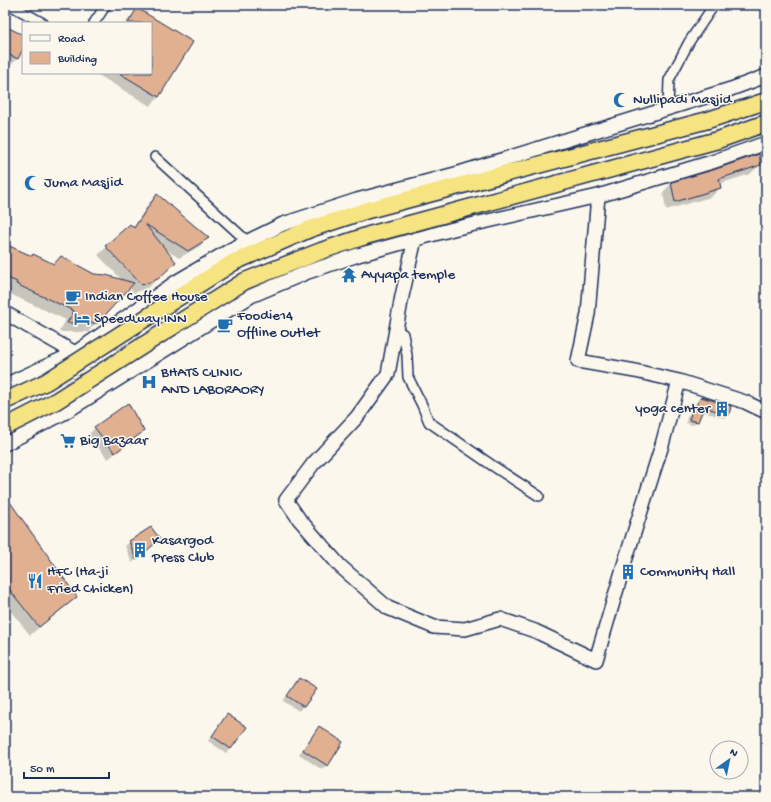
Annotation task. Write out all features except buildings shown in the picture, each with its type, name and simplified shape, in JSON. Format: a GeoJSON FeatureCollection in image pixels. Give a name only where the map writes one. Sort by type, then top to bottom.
{"type":"FeatureCollection","features":[{"type":"Feature","properties":{"kind":"highway"},"geometry":{"type":"LineString","coordinates":[[5,401],[46,382],[234,262],[310,229],[368,210],[708,120],[766,100]]}},
{"type":"Feature","properties":{"kind":"highway"},"geometry":{"type":"LineString","coordinates":[[5,427],[56,401],[245,281],[321,250],[369,235],[718,140],[766,123]]}},
{"type":"Feature","properties":{"kind":"street"},"geometry":{"type":"LineString","coordinates":[[10,5],[41,22]]}},
{"type":"Feature","properties":{"kind":"street"},"geometry":{"type":"LineString","coordinates":[[668,108],[669,80],[689,42],[714,5]]}},
{"type":"Feature","properties":{"kind":"street"},"geometry":{"type":"LineString","coordinates":[[95,22],[104,8]]}},
{"type":"Feature","properties":{"kind":"street"},"geometry":{"type":"LineString","coordinates":[[5,385],[75,353],[176,282],[232,249],[283,224],[357,200],[459,173],[731,89],[766,76]]}},
{"type":"Feature","properties":{"kind":"street"},"geometry":{"type":"LineString","coordinates":[[5,444],[64,413],[252,296],[315,270],[358,255],[453,229],[598,196],[712,162],[766,143]]}},
{"type":"Feature","properties":{"kind":"street"},"geometry":{"type":"LineString","coordinates":[[155,158],[248,242]]}},
{"type":"Feature","properties":{"kind":"street"},"geometry":{"type":"LineString","coordinates":[[598,196],[588,314],[578,361],[635,371],[679,381],[745,402],[766,412]]}},
{"type":"Feature","properties":{"kind":"street"},"geometry":{"type":"LineString","coordinates":[[415,239],[402,296],[388,374],[357,417],[313,464],[286,500],[299,519],[340,566],[388,608],[434,627],[465,629],[500,619],[535,631],[596,660],[626,558],[662,445],[679,381]]}},
{"type":"Feature","properties":{"kind":"street"},"geometry":{"type":"LineString","coordinates":[[5,313],[75,353]]}},
{"type":"Feature","properties":{"kind":"street"},"geometry":{"type":"LineString","coordinates":[[397,330],[403,334],[407,355],[408,377],[429,422],[539,496]]}},
{"type":"Feature","properties":{"kind":"tunnel"},"geometry":{"type":"LineString","coordinates":[[111,330],[133,364]]}},
{"type":"Feature","properties":{"kind":"place","name":"Nullipadi Masjid"},"geometry":{"type":"Point","coordinates":[621,100]}},
{"type":"Feature","properties":{"kind":"place","name":"Juma Masjid"},"geometry":{"type":"Point","coordinates":[32,183]}},
{"type":"Feature","properties":{"kind":"place","name":"Ayyapa temple"},"geometry":{"type":"Point","coordinates":[349,275]}},
{"type":"Feature","properties":{"kind":"place","name":"Indian Coffee House"},"geometry":{"type":"Point","coordinates":[73,297]}},
{"type":"Feature","properties":{"kind":"place","name":"Speedway INN"},"geometry":{"type":"Point","coordinates":[82,319]}},
{"type":"Feature","properties":{"kind":"place","name":"Foodie14 Offline Outlet"},"geometry":{"type":"Point","coordinates":[225,325]}},
{"type":"Feature","properties":{"kind":"place","name":"BHATS CLINIC AND LABORAORY"},"geometry":{"type":"Point","coordinates":[149,382]}},
{"type":"Feature","properties":{"kind":"place","name":"yoga center"},"geometry":{"type":"Point","coordinates":[722,409]}},
{"type":"Feature","properties":{"kind":"place","name":"Big Bazaar"},"geometry":{"type":"Point","coordinates":[68,441]}},
{"type":"Feature","properties":{"kind":"place","name":"Kasargod Press Club"},"geometry":{"type":"Point","coordinates":[140,550]}},
{"type":"Feature","properties":{"kind":"place","name":"Community Hall"},"geometry":{"type":"Point","coordinates":[628,572]}},
{"type":"Feature","properties":{"kind":"place","name":"HFC (Ha-ji Fried Chicken)"},"geometry":{"type":"Point","coordinates":[35,581]}}]}
